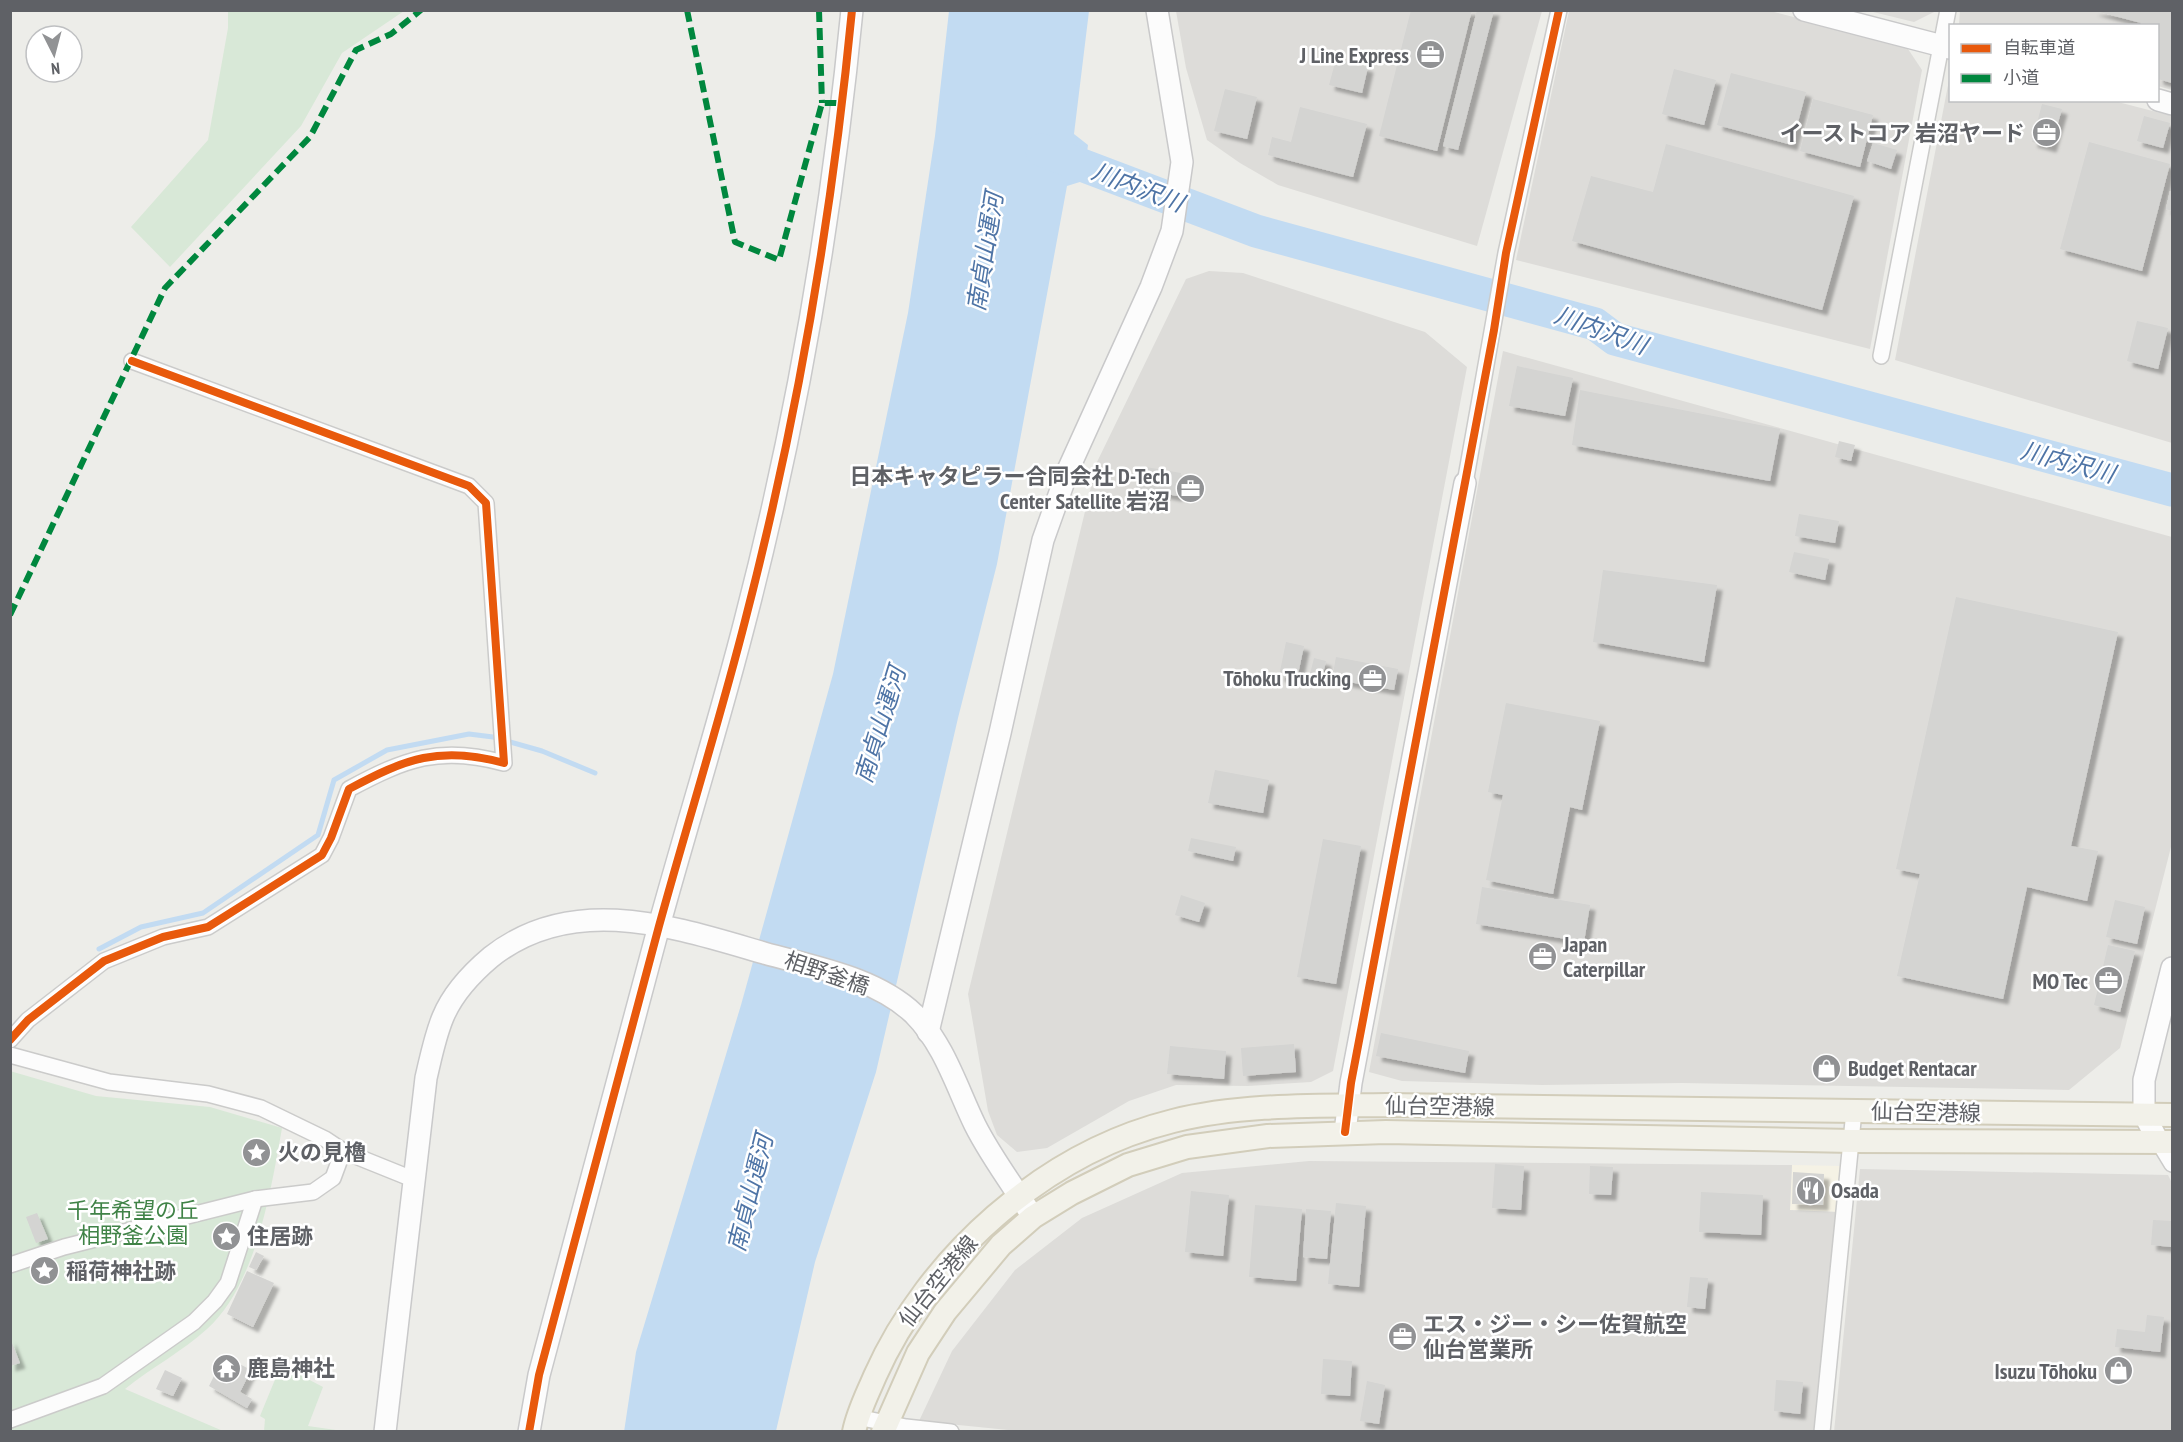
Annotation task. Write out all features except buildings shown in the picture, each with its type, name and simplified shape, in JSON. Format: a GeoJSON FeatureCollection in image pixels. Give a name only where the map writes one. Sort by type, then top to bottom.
{"type":"FeatureCollection","features":[{"type":"Feature","properties":{"kind":"main road","name":"仙台空港線"},"geometry":{"type":"LineString","coordinates":[[855,1424],[889,1346],[916,1302],[955,1253],[1020,1197],[1060,1170],[1116,1141],[1172,1121],[1214,1114],[1348,1106],[2172,1115]]}},
{"type":"Feature","properties":{"kind":"main road","name":"仙台空港線"},"geometry":{"type":"LineString","coordinates":[[884,1427],[918,1353],[945,1312],[1001,1245],[1033,1217],[1072,1193],[1128,1165],[1187,1147],[1268,1136],[1345,1132],[1852,1141],[2165,1141]]}},
{"type":"Feature","properties":{"kind":"street"},"geometry":{"type":"LineString","coordinates":[[529,1431],[539,1375],[659,926],[746,620],[797,394],[843,103],[852,10]]}},
{"type":"Feature","properties":{"kind":"street"},"geometry":{"type":"LineString","coordinates":[[928,1032],[1000,733],[1043,540],[1068,470],[1151,286],[1172,231],[1182,162],[1157,10]]}},
{"type":"Feature","properties":{"kind":"street"},"geometry":{"type":"LineString","coordinates":[[1345,1132],[1501,285],[1559,10]]}},
{"type":"Feature","properties":{"kind":"street"},"geometry":{"type":"LineString","coordinates":[[1804,10],[1946,47]]}},
{"type":"Feature","properties":{"kind":"street"},"geometry":{"type":"LineString","coordinates":[[1881,356],[1946,47],[1948,10]]}},
{"type":"Feature","properties":{"kind":"street"},"geometry":{"type":"LineString","coordinates":[[10,1040],[28,1020],[104,961],[163,937],[208,927],[321,855],[332,838],[349,789],[401,762],[439,755],[480,757],[504,763],[486,503],[469,486],[132,361]]}},
{"type":"Feature","properties":{"kind":"street","name":"相野釜橋"},"geometry":{"type":"LineString","coordinates":[[385,1431],[426,1078],[435,1037],[444,1015],[477,969],[504,947],[542,927],[575,920],[606,919],[659,926],[735,944],[838,974],[878,990],[914,1014],[928,1032],[950,1069],[976,1126],[1033,1217]]}},
{"type":"Feature","properties":{"kind":"street"},"geometry":{"type":"LineString","coordinates":[[2172,968],[2144,1080],[2144,1114],[2165,1141],[2172,1164]]}},
{"type":"Feature","properties":{"kind":"street"},"geometry":{"type":"LineString","coordinates":[[10,1055],[109,1083],[208,1094],[261,1108],[325,1139],[343,1151],[415,1180]]}},
{"type":"Feature","properties":{"kind":"street"},"geometry":{"type":"LineString","coordinates":[[1822,1431],[1854,1112]]}},
{"type":"Feature","properties":{"kind":"street"},"geometry":{"type":"LineString","coordinates":[[10,1265],[64,1247],[255,1199],[313,1192],[323,1187],[339,1168],[343,1151]]}},
{"type":"Feature","properties":{"kind":"street"},"geometry":{"type":"LineString","coordinates":[[10,1420],[103,1386],[194,1322],[215,1301],[228,1283],[255,1199]]}},
{"type":"Feature","properties":{"kind":"street"},"geometry":{"type":"LineString","coordinates":[[855,1424],[951,1431]]}},
{"type":"Feature","properties":{"kind":"shaded area"},"geometry":{"type":"Polygon","coordinates":[[[1960,10],[2172,11],[2172,90],[2159,86],[2159,24],[1959,24],[1960,10]]]}},
{"type":"Feature","properties":{"kind":"shaded area"},"geometry":{"type":"Polygon","coordinates":[[[1176,11],[1542,11],[1477,246],[1278,185],[1207,140],[1186,68],[1176,11]]]}},
{"type":"Feature","properties":{"kind":"shaded area"},"geometry":{"type":"Polygon","coordinates":[[[1569,11],[1770,11],[1906,46],[1922,70],[1870,349],[1516,260],[1569,11]]]}},
{"type":"Feature","properties":{"kind":"shaded area"},"geometry":{"type":"Polygon","coordinates":[[[1869,11],[1936,11],[1914,22],[1869,11]]]}},
{"type":"Feature","properties":{"kind":"shaded area"},"geometry":{"type":"Polygon","coordinates":[[[1949,80],[1949,102],[2118,102],[2172,116],[2172,443],[1895,360],[1949,80]]]}},
{"type":"Feature","properties":{"kind":"shaded area"},"geometry":{"type":"Polygon","coordinates":[[[1209,271],[1243,273],[1425,332],[1467,367],[1333,1071],[1311,1082],[1248,1086],[1176,1085],[1129,1101],[1047,1148],[1017,1152],[997,1135],[988,1111],[968,994],[1097,462],[1186,279],[1209,271]]]}},
{"type":"Feature","properties":{"kind":"shaded area"},"geometry":{"type":"Polygon","coordinates":[[[1503,351],[2172,537],[2172,843],[2120,1048],[2069,1090],[1682,1083],[1542,1085],[1402,1081],[1369,1072],[1503,351]]]}},
{"type":"Feature","properties":{"kind":"shaded area"},"geometry":{"type":"Polygon","coordinates":[[[1309,1161],[1792,1165],[1790,1210],[1838,1212],[1814,1431],[1027,1432],[919,1421],[952,1351],[1015,1270],[1082,1218],[1182,1173],[1309,1161]]]}},
{"type":"Feature","properties":{"kind":"shaded area"},"geometry":{"type":"Polygon","coordinates":[[[1792,1165],[1841,1166],[1838,1212],[1790,1210],[1792,1165]]]}},
{"type":"Feature","properties":{"kind":"shaded area"},"geometry":{"type":"Polygon","coordinates":[[[1860,1169],[2168,1175],[2172,1183],[2172,1431],[1834,1432],[1860,1169]]]}},
{"type":"Feature","properties":{"kind":"green space"},"geometry":{"type":"Polygon","coordinates":[[[228,11],[404,11],[342,53],[301,126],[170,267],[131,227],[208,140],[228,28],[228,11]]]}},
{"type":"Feature","properties":{"kind":"green space","name":"千年希望の丘 相野釜公園"},"geometry":{"type":"Polygon","coordinates":[[[10,1071],[96,1096],[210,1107],[282,1128],[273,1179],[259,1235],[238,1288],[224,1310],[207,1329],[125,1389],[223,1431],[11,1431],[10,1071]]]}},
{"type":"Feature","properties":{"kind":"green space"},"geometry":{"type":"Polygon","coordinates":[[[281,1365],[323,1387],[308,1426],[343,1431],[264,1431],[265,1419],[260,1416],[281,1365]]]}},
{"type":"Feature","properties":{"kind":"water","name":"南貞山運河"},"geometry":{"type":"Polygon","coordinates":[[[949,11],[1089,11],[1074,134],[1088,145],[1083,181],[1067,186],[997,564],[958,718],[876,1072],[815,1262],[776,1431],[624,1432],[636,1352],[741,1005],[833,674],[908,313],[935,136],[949,11]]]}},
{"type":"Feature","properties":{"kind":"waterway","name":"川内沢川"},"geometry":{"type":"LineString","coordinates":[[1042,150],[1256,231],[1595,324],[1615,339],[2172,490]]}},
{"type":"Feature","properties":{"kind":"waterway"},"geometry":{"type":"LineString","coordinates":[[99,949],[141,927],[203,913],[318,835],[334,780],[387,750],[469,734],[493,737],[542,751],[595,773]]}},
{"type":"Feature","properties":{"kind":"marked path"},"geometry":{"type":"LineString","coordinates":[[10,615],[165,288],[310,137],[356,50],[391,34],[421,10]]}},
{"type":"Feature","properties":{"kind":"marked path"},"geometry":{"type":"LineString","coordinates":[[687,10],[735,242],[779,260],[822,103],[843,103]]}},
{"type":"Feature","properties":{"kind":"marked path"},"geometry":{"type":"LineString","coordinates":[[819,10],[822,103]]}},
{"type":"Feature","properties":{"kind":"cycle path"},"geometry":{"type":"LineString","coordinates":[[529,1432],[539,1375],[764,546],[796,394],[823,241],[852,10]]}},
{"type":"Feature","properties":{"kind":"cycle path"},"geometry":{"type":"LineString","coordinates":[[1345,1132],[1351,1083],[1494,330],[1506,253],[1559,10]]}},
{"type":"Feature","properties":{"kind":"cycle path"},"geometry":{"type":"LineString","coordinates":[[10,1040],[28,1020],[104,961],[163,937],[208,927],[322,855],[331,838],[349,789],[388,770],[424,758],[461,755],[504,763],[486,503],[469,486],[132,361]]}},
{"type":"Feature","properties":{"kind":"place","name":"J Line Express"},"geometry":{"type":"Point","coordinates":[1430,55]}},
{"type":"Feature","properties":{"kind":"place","name":"イーストコア 岩沼ヤード"},"geometry":{"type":"Point","coordinates":[2046,133]}},
{"type":"Feature","properties":{"kind":"place","name":"日本キャタピラー合同会社 D-Tech Center Satellite 岩沼"},"geometry":{"type":"Point","coordinates":[1191,489]}},
{"type":"Feature","properties":{"kind":"place","name":"Tōhoku Trucking"},"geometry":{"type":"Point","coordinates":[1372,678]}},
{"type":"Feature","properties":{"kind":"place","name":"Japan Caterpillar"},"geometry":{"type":"Point","coordinates":[1542,957]}},
{"type":"Feature","properties":{"kind":"place","name":"MO Tec"},"geometry":{"type":"Point","coordinates":[2109,981]}},
{"type":"Feature","properties":{"kind":"place","name":"Budget Rentacar"},"geometry":{"type":"Point","coordinates":[1827,1068]}},
{"type":"Feature","properties":{"kind":"place","name":"火の見櫓"},"geometry":{"type":"Point","coordinates":[257,1152]}},
{"type":"Feature","properties":{"kind":"place","name":"Osada"},"geometry":{"type":"Point","coordinates":[1810,1190]}},
{"type":"Feature","properties":{"kind":"place","name":"住居跡"},"geometry":{"type":"Point","coordinates":[226,1236]}},
{"type":"Feature","properties":{"kind":"place","name":"稲荷神社跡"},"geometry":{"type":"Point","coordinates":[45,1271]}},
{"type":"Feature","properties":{"kind":"place","name":"エス・ジー・シー佐賀航空 仙台営業所"},"geometry":{"type":"Point","coordinates":[1402,1337]}},
{"type":"Feature","properties":{"kind":"place","name":"鹿島神社"},"geometry":{"type":"Point","coordinates":[226,1368]}},
{"type":"Feature","properties":{"kind":"place","name":"Isuzu Tōhoku"},"geometry":{"type":"Point","coordinates":[2118,1371]}}]}
